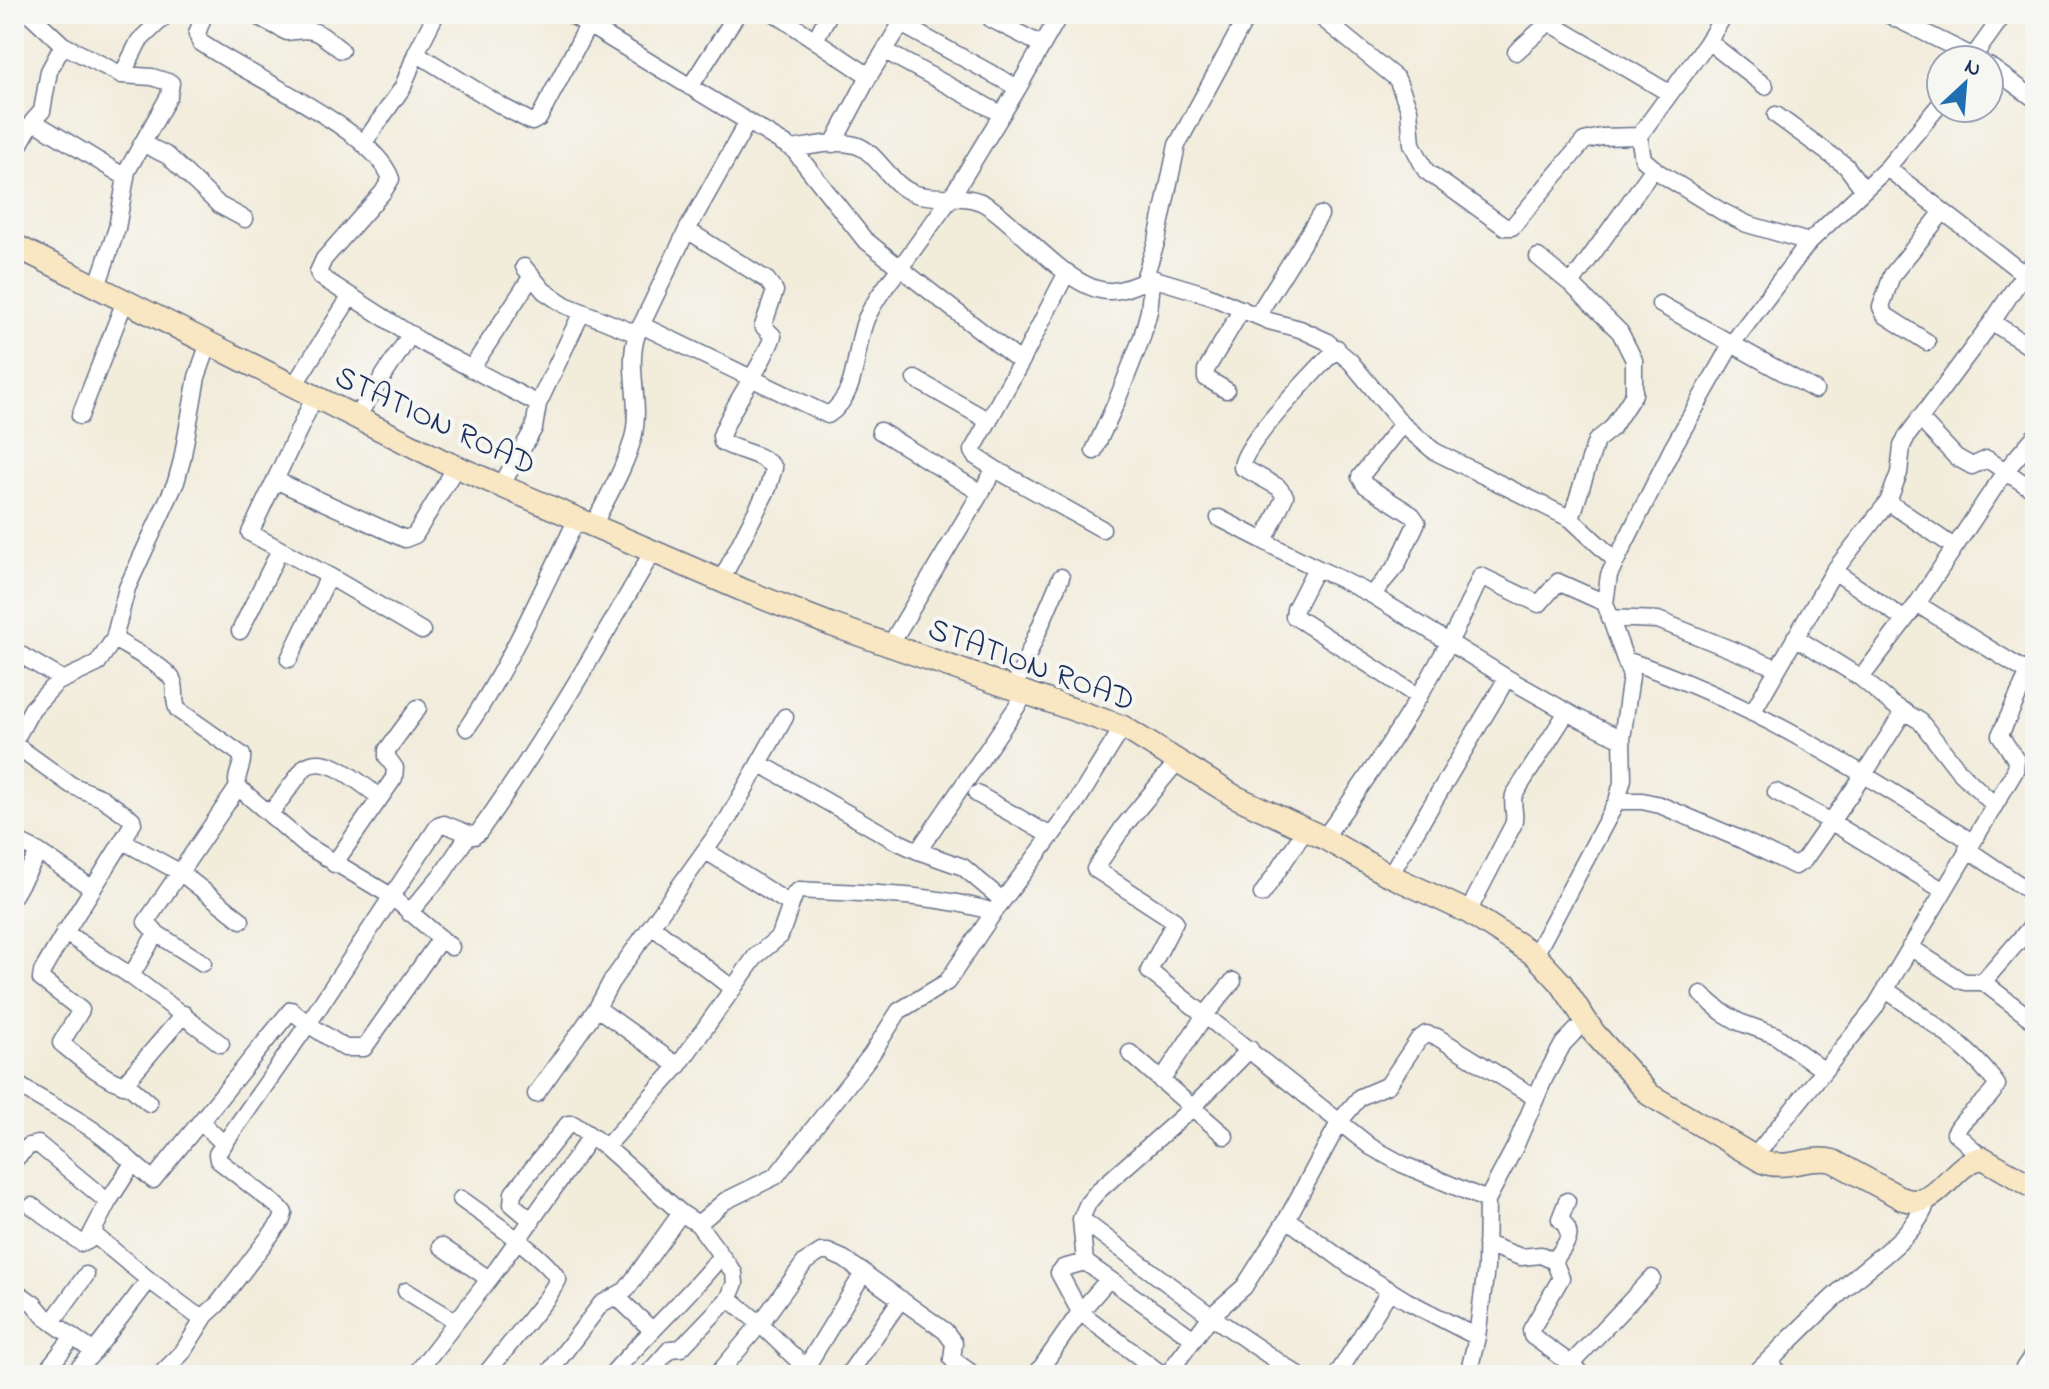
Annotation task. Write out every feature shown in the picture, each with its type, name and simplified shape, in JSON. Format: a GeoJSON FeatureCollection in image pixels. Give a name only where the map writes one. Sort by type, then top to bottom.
{"type":"FeatureCollection","features":[{"type":"Feature","properties":{"kind":"main road","name":"STATION ROAD"},"geometry":{"type":"LineString","coordinates":[[14,245],[456,467],[721,581],[890,645],[1123,727],[1234,796],[1468,912],[1535,955],[1561,983],[1585,1021],[1650,1095],[1754,1157],[1772,1165],[1823,1158],[1903,1199],[1914,1203],[1926,1201]]}},
{"type":"Feature","properties":{"kind":"main road"},"geometry":{"type":"LineString","coordinates":[[1926,1201],[1970,1162],[1983,1158],[2035,1188]]}},
{"type":"Feature","properties":{"kind":"street"},"geometry":{"type":"LineString","coordinates":[[30,14],[63,45],[122,75],[152,77],[171,83],[169,96],[125,177],[117,228],[97,287]]}},
{"type":"Feature","properties":{"kind":"street"},"geometry":{"type":"LineString","coordinates":[[122,75],[139,41],[167,14]]}},
{"type":"Feature","properties":{"kind":"street"},"geometry":{"type":"LineString","coordinates":[[204,14],[197,34],[200,42],[316,110],[363,144],[387,167],[391,179],[383,192],[324,259],[318,272],[329,283],[411,334],[538,404]]}},
{"type":"Feature","properties":{"kind":"street"},"geometry":{"type":"LineString","coordinates":[[253,14],[287,32],[304,28],[316,31],[341,50]]}},
{"type":"Feature","properties":{"kind":"street"},"geometry":{"type":"LineString","coordinates":[[363,144],[403,87],[436,14]]}},
{"type":"Feature","properties":{"kind":"street"},"geometry":{"type":"LineString","coordinates":[[570,14],[590,20],[690,87],[793,149],[864,239],[1021,362]]}},
{"type":"Feature","properties":{"kind":"street"},"geometry":{"type":"LineString","coordinates":[[690,87],[737,14]]}},
{"type":"Feature","properties":{"kind":"street"},"geometry":{"type":"LineString","coordinates":[[776,14],[869,76]]}},
{"type":"Feature","properties":{"kind":"street"},"geometry":{"type":"LineString","coordinates":[[815,40],[829,14]]}},
{"type":"Feature","properties":{"kind":"street"},"geometry":{"type":"LineString","coordinates":[[471,369],[528,272],[544,291],[565,305],[639,330],[828,415],[838,408],[850,386],[865,322],[878,294],[950,199],[1060,14]]}},
{"type":"Feature","properties":{"kind":"street"},"geometry":{"type":"LineString","coordinates":[[793,149],[833,144],[858,146],[904,189],[915,194],[967,198],[986,204],[1067,272],[1098,290],[1110,292],[1143,282],[1157,240],[1177,145],[1248,14]]}},
{"type":"Feature","properties":{"kind":"street"},"geometry":{"type":"LineString","coordinates":[[1317,14],[1397,79],[1409,109],[1412,144],[1426,171],[1505,227],[1512,227],[1584,141],[1601,137],[1639,136]]}},
{"type":"Feature","properties":{"kind":"street"},"geometry":{"type":"LineString","coordinates":[[1725,14],[1639,136],[1643,159],[1721,211],[1747,224],[1809,242]]}},
{"type":"Feature","properties":{"kind":"street"},"geometry":{"type":"LineString","coordinates":[[1887,14],[1946,44]]}},
{"type":"Feature","properties":{"kind":"street"},"geometry":{"type":"LineString","coordinates":[[1985,44],[2004,14]]}},
{"type":"Feature","properties":{"kind":"street"},"geometry":{"type":"LineString","coordinates":[[833,144],[904,19],[1018,88]]}},
{"type":"Feature","properties":{"kind":"street"},"geometry":{"type":"LineString","coordinates":[[991,19],[1042,45]]}},
{"type":"Feature","properties":{"kind":"street"},"geometry":{"type":"LineString","coordinates":[[416,53],[532,122],[539,118],[590,20]]}},
{"type":"Feature","properties":{"kind":"street"},"geometry":{"type":"LineString","coordinates":[[1516,52],[1546,25],[1552,24],[1669,93]]}},
{"type":"Feature","properties":{"kind":"street"},"geometry":{"type":"LineString","coordinates":[[1708,41],[1765,86]]}},
{"type":"Feature","properties":{"kind":"street"},"geometry":{"type":"LineString","coordinates":[[14,154],[42,111],[49,71],[63,45]]}},
{"type":"Feature","properties":{"kind":"street"},"geometry":{"type":"LineString","coordinates":[[885,51],[1001,114]]}},
{"type":"Feature","properties":{"kind":"street"},"geometry":{"type":"LineString","coordinates":[[2005,77],[2035,99]]}},
{"type":"Feature","properties":{"kind":"street"},"geometry":{"type":"LineString","coordinates":[[1776,115],[1846,166],[1864,190]]}},
{"type":"Feature","properties":{"kind":"street"},"geometry":{"type":"LineString","coordinates":[[33,121],[125,177]]}},
{"type":"Feature","properties":{"kind":"street"},"geometry":{"type":"LineString","coordinates":[[467,728],[585,522],[615,482],[634,433],[632,350],[639,330],[687,230],[748,121]]}},
{"type":"Feature","properties":{"kind":"street"},"geometry":{"type":"LineString","coordinates":[[1535,955],[1617,801],[1624,767],[1622,739],[1631,676],[1607,610],[1605,592],[1609,575],[1672,449],[1731,345],[1809,242],[1887,168],[1925,122]]}},
{"type":"Feature","properties":{"kind":"street"},"geometry":{"type":"LineString","coordinates":[[142,143],[168,156],[207,196],[245,219]]}},
{"type":"Feature","properties":{"kind":"street"},"geometry":{"type":"LineString","coordinates":[[1571,284],[1654,168]]}},
{"type":"Feature","properties":{"kind":"street"},"geometry":{"type":"LineString","coordinates":[[1887,168],[2029,279]]}},
{"type":"Feature","properties":{"kind":"street"},"geometry":{"type":"LineString","coordinates":[[1927,342],[1885,315],[1881,307],[1892,275],[1943,212]]}},
{"type":"Feature","properties":{"kind":"street"},"geometry":{"type":"LineString","coordinates":[[1226,390],[1206,378],[1206,370],[1320,215]]}},
{"type":"Feature","properties":{"kind":"street"},"geometry":{"type":"LineString","coordinates":[[687,230],[767,280],[775,291],[763,326],[773,336],[763,364],[751,378],[721,436],[722,442],[765,459],[774,468],[768,488],[721,581]]}},
{"type":"Feature","properties":{"kind":"street"},"geometry":{"type":"LineString","coordinates":[[1538,257],[1620,332],[1634,360],[1634,394],[1612,428],[1596,441],[1571,519]]}},
{"type":"Feature","properties":{"kind":"street"},"geometry":{"type":"LineString","coordinates":[[1752,713],[1834,571],[1888,502],[1899,473],[1902,446],[1919,418],[2029,279],[2035,259]]}},
{"type":"Feature","properties":{"kind":"street"},"geometry":{"type":"LineString","coordinates":[[1067,272],[972,451],[995,469],[1102,529]]}},
{"type":"Feature","properties":{"kind":"street"},"geometry":{"type":"LineString","coordinates":[[1145,276],[1205,294],[1313,334],[1337,348],[1402,424],[1442,456],[1571,519],[1616,561]]}},
{"type":"Feature","properties":{"kind":"street"},"geometry":{"type":"LineString","coordinates":[[1094,451],[1142,337],[1151,292],[1145,276]]}},
{"type":"Feature","properties":{"kind":"street"},"geometry":{"type":"LineString","coordinates":[[293,387],[350,297]]}},
{"type":"Feature","properties":{"kind":"street"},"geometry":{"type":"LineString","coordinates":[[80,416],[125,301]]}},
{"type":"Feature","properties":{"kind":"street"},"geometry":{"type":"LineString","coordinates":[[1660,304],[1815,390]]}},
{"type":"Feature","properties":{"kind":"street"},"geometry":{"type":"LineString","coordinates":[[501,486],[534,428],[538,404],[582,312]]}},
{"type":"Feature","properties":{"kind":"street"},"geometry":{"type":"LineString","coordinates":[[1992,322],[2035,350]]}},
{"type":"Feature","properties":{"kind":"street"},"geometry":{"type":"LineString","coordinates":[[356,418],[411,334]]}},
{"type":"Feature","properties":{"kind":"street"},"geometry":{"type":"LineString","coordinates":[[149,1103],[128,1085],[123,1085],[61,1043],[81,1010],[41,979],[64,932],[133,823],[129,815],[102,798],[71,785],[14,743],[32,709],[62,679],[97,664],[114,639],[127,588],[176,482],[197,377],[209,343]]}},
{"type":"Feature","properties":{"kind":"street"},"geometry":{"type":"LineString","coordinates":[[1264,541],[1285,496],[1278,487],[1242,467],[1243,457],[1276,415],[1337,348]]}},
{"type":"Feature","properties":{"kind":"street"},"geometry":{"type":"LineString","coordinates":[[915,379],[989,421]]}},
{"type":"Feature","properties":{"kind":"street"},"geometry":{"type":"LineString","coordinates":[[314,398],[250,533],[422,631]]}},
{"type":"Feature","properties":{"kind":"street"},"geometry":{"type":"LineString","coordinates":[[1919,418],[1956,457],[1972,466],[1987,459],[2035,491]]}},
{"type":"Feature","properties":{"kind":"street"},"geometry":{"type":"LineString","coordinates":[[1372,595],[1397,565],[1417,522],[1412,515],[1365,485],[1360,477],[1402,424]]}},
{"type":"Feature","properties":{"kind":"street"},"geometry":{"type":"LineString","coordinates":[[880,431],[981,493]]}},
{"type":"Feature","properties":{"kind":"street"},"geometry":{"type":"LineString","coordinates":[[1861,678],[1917,604],[2006,470],[2035,436]]}},
{"type":"Feature","properties":{"kind":"street"},"geometry":{"type":"LineString","coordinates":[[275,480],[405,539],[415,535],[456,467]]}},
{"type":"Feature","properties":{"kind":"street"},"geometry":{"type":"LineString","coordinates":[[890,645],[995,469]]}},
{"type":"Feature","properties":{"kind":"street"},"geometry":{"type":"LineString","coordinates":[[1888,502],[1954,547]]}},
{"type":"Feature","properties":{"kind":"street"},"geometry":{"type":"LineString","coordinates":[[1219,518],[1372,595],[1507,678],[1622,739]]}},
{"type":"Feature","properties":{"kind":"street"},"geometry":{"type":"LineString","coordinates":[[240,631],[280,550]]}},
{"type":"Feature","properties":{"kind":"street"},"geometry":{"type":"LineString","coordinates":[[160,1375],[182,1353],[206,1315],[278,1229],[284,1213],[218,1160],[217,1154],[308,1024],[438,826],[444,824],[474,836],[479,832],[597,649],[653,551]]}},
{"type":"Feature","properties":{"kind":"street"},"geometry":{"type":"LineString","coordinates":[[1316,568],[1294,616],[1419,697]]}},
{"type":"Feature","properties":{"kind":"street"},"geometry":{"type":"LineString","coordinates":[[1834,571],[1905,620]]}},
{"type":"Feature","properties":{"kind":"street"},"geometry":{"type":"LineString","coordinates":[[289,659],[329,576]]}},
{"type":"Feature","properties":{"kind":"street"},"geometry":{"type":"LineString","coordinates":[[1262,894],[1379,762],[1450,641],[1481,576],[1539,604],[1558,582],[1607,610],[1658,620],[1777,668]]}},
{"type":"Feature","properties":{"kind":"street"},"geometry":{"type":"LineString","coordinates":[[918,851],[1021,690],[1061,577]]}},
{"type":"Feature","properties":{"kind":"street"},"geometry":{"type":"LineString","coordinates":[[1754,1157],[1874,1009],[2017,767],[2016,760],[2000,735],[2033,669],[1917,604]]}},
{"type":"Feature","properties":{"kind":"street"},"geometry":{"type":"LineString","coordinates":[[1795,637],[1861,678],[1926,727],[1959,771],[1993,804]]}},
{"type":"Feature","properties":{"kind":"street"},"geometry":{"type":"LineString","coordinates":[[14,1082],[104,1137],[153,1180],[291,1010],[345,1048],[364,1048],[446,942],[391,896],[300,841],[238,787],[236,779],[243,761],[242,755],[178,710],[174,701],[175,686],[167,674],[114,639]]}},
{"type":"Feature","properties":{"kind":"street"},"geometry":{"type":"LineString","coordinates":[[14,651],[62,679]]}},
{"type":"Feature","properties":{"kind":"street"},"geometry":{"type":"LineString","coordinates":[[1626,660],[1669,674],[1752,713],[1865,773],[1970,845],[2035,899]]}},
{"type":"Feature","properties":{"kind":"street"},"geometry":{"type":"LineString","coordinates":[[1390,875],[1507,678]]}},
{"type":"Feature","properties":{"kind":"street"},"geometry":{"type":"LineString","coordinates":[[334,864],[395,772],[387,750],[418,708]]}},
{"type":"Feature","properties":{"kind":"street"},"geometry":{"type":"LineString","coordinates":[[1617,801],[1660,805],[1795,866],[1804,860],[1904,711]]}},
{"type":"Feature","properties":{"kind":"street"},"geometry":{"type":"LineString","coordinates":[[1468,912],[1513,825],[1514,795],[1567,712]]}},
{"type":"Feature","properties":{"kind":"street"},"geometry":{"type":"LineString","coordinates":[[536,1094],[597,1008],[611,982],[729,817],[785,717]]}},
{"type":"Feature","properties":{"kind":"street"},"geometry":{"type":"LineString","coordinates":[[698,1224],[725,1201],[776,1176],[871,1055],[899,1011],[947,982],[998,906],[1076,803],[1123,727]]}},
{"type":"Feature","properties":{"kind":"street"},"geometry":{"type":"LineString","coordinates":[[270,814],[311,762],[321,761],[339,769],[380,797]]}},
{"type":"Feature","properties":{"kind":"street"},"geometry":{"type":"LineString","coordinates":[[1177,762],[1124,826],[1095,869],[1175,921],[1149,971],[1371,1147],[1402,1164],[1487,1200]]}},
{"type":"Feature","properties":{"kind":"street"},"geometry":{"type":"LineString","coordinates":[[759,763],[918,851],[963,867],[998,906]]}},
{"type":"Feature","properties":{"kind":"street"},"geometry":{"type":"LineString","coordinates":[[203,963],[156,933],[146,922],[238,787]]}},
{"type":"Feature","properties":{"kind":"street"},"geometry":{"type":"LineString","coordinates":[[1776,792],[1830,821],[1944,891]]}},
{"type":"Feature","properties":{"kind":"street"},"geometry":{"type":"LineString","coordinates":[[977,794],[1051,836]]}},
{"type":"Feature","properties":{"kind":"street"},"geometry":{"type":"LineString","coordinates":[[409,913],[443,873],[469,834]]}},
{"type":"Feature","properties":{"kind":"street"},"geometry":{"type":"LineString","coordinates":[[14,840],[39,852],[93,889]]}},
{"type":"Feature","properties":{"kind":"street"},"geometry":{"type":"LineString","coordinates":[[123,841],[181,873],[241,920]]}},
{"type":"Feature","properties":{"kind":"street"},"geometry":{"type":"LineString","coordinates":[[706,851],[790,904]]}},
{"type":"Feature","properties":{"kind":"street"},"geometry":{"type":"LineString","coordinates":[[14,895],[39,852]]}},
{"type":"Feature","properties":{"kind":"street"},"geometry":{"type":"LineString","coordinates":[[606,1147],[678,1066],[756,956],[780,936],[795,893],[800,890],[998,906]]}},
{"type":"Feature","properties":{"kind":"street"},"geometry":{"type":"LineString","coordinates":[[1983,982],[2035,922]]}},
{"type":"Feature","properties":{"kind":"street"},"geometry":{"type":"LineString","coordinates":[[652,926],[733,989]]}},
{"type":"Feature","properties":{"kind":"street"},"geometry":{"type":"LineString","coordinates":[[64,932],[131,976],[221,1044]]}},
{"type":"Feature","properties":{"kind":"street"},"geometry":{"type":"LineString","coordinates":[[131,976],[156,933]]}},
{"type":"Feature","properties":{"kind":"street"},"geometry":{"type":"LineString","coordinates":[[1910,947],[1960,980],[1983,982],[2035,1022]]}},
{"type":"Feature","properties":{"kind":"street"},"geometry":{"type":"LineString","coordinates":[[1161,1081],[1205,1015],[1233,981]]}},
{"type":"Feature","properties":{"kind":"street"},"geometry":{"type":"LineString","coordinates":[[1885,989],[1940,1029],[1997,1085],[1993,1093],[1961,1121],[1955,1133],[1983,1158]]}},
{"type":"Feature","properties":{"kind":"street"},"geometry":{"type":"LineString","coordinates":[[1701,994],[1739,1022],[1775,1035],[1823,1070]]}},
{"type":"Feature","properties":{"kind":"street"},"geometry":{"type":"LineString","coordinates":[[597,1008],[678,1066]]}},
{"type":"Feature","properties":{"kind":"street"},"geometry":{"type":"LineString","coordinates":[[123,1085],[184,1014]]}},
{"type":"Feature","properties":{"kind":"street"},"geometry":{"type":"LineString","coordinates":[[1468,1375],[1477,1337],[1486,1268],[1487,1200],[1563,1044],[1585,1021]]}},
{"type":"Feature","properties":{"kind":"street"},"geometry":{"type":"LineString","coordinates":[[1085,1262],[1063,1268],[1059,1273],[1080,1312],[1165,1375],[1211,1316],[1244,1287],[1287,1219],[1340,1121],[1360,1097],[1388,1085],[1418,1040],[1426,1034],[1437,1037],[1536,1098]]}},
{"type":"Feature","properties":{"kind":"street"},"geometry":{"type":"LineString","coordinates":[[1085,1262],[1081,1219],[1088,1203],[1191,1109],[1250,1049]]}},
{"type":"Feature","properties":{"kind":"street"},"geometry":{"type":"LineString","coordinates":[[1130,1053],[1225,1136]]}},
{"type":"Feature","properties":{"kind":"street"},"geometry":{"type":"LineString","coordinates":[[201,1122],[224,1144]]}},
{"type":"Feature","properties":{"kind":"street"},"geometry":{"type":"LineString","coordinates":[[532,1221],[512,1204],[513,1193],[568,1124],[573,1124],[606,1147],[681,1213],[698,1224],[735,1278],[729,1298],[681,1348],[670,1349],[647,1375]]}},
{"type":"Feature","properties":{"kind":"street"},"geometry":{"type":"LineString","coordinates":[[415,1375],[532,1221],[591,1136]]}},
{"type":"Feature","properties":{"kind":"street"},"geometry":{"type":"LineString","coordinates":[[14,1160],[29,1146],[38,1144],[108,1202]]}},
{"type":"Feature","properties":{"kind":"street"},"geometry":{"type":"LineString","coordinates":[[32,1206],[81,1243],[88,1241],[133,1163]]}},
{"type":"Feature","properties":{"kind":"street"},"geometry":{"type":"LineString","coordinates":[[461,1199],[517,1241],[558,1280],[485,1375]]}},
{"type":"Feature","properties":{"kind":"street"},"geometry":{"type":"LineString","coordinates":[[1554,1261],[1569,1234],[1570,1229],[1560,1219],[1567,1201]]}},
{"type":"Feature","properties":{"kind":"street"},"geometry":{"type":"LineString","coordinates":[[1768,1371],[1849,1284],[1910,1230],[1926,1201]]}},
{"type":"Feature","properties":{"kind":"street"},"geometry":{"type":"LineString","coordinates":[[547,1375],[601,1304],[626,1290],[681,1213]]}},
{"type":"Feature","properties":{"kind":"street"},"geometry":{"type":"LineString","coordinates":[[1081,1219],[1211,1316],[1298,1375]]}},
{"type":"Feature","properties":{"kind":"street"},"geometry":{"type":"LineString","coordinates":[[1287,1219],[1352,1267],[1477,1337]]}},
{"type":"Feature","properties":{"kind":"street"},"geometry":{"type":"LineString","coordinates":[[92,1233],[196,1315],[206,1315]]}},
{"type":"Feature","properties":{"kind":"street"},"geometry":{"type":"LineString","coordinates":[[1486,1244],[1521,1257],[1541,1255],[1554,1261],[1561,1278],[1531,1330],[1532,1336],[1576,1369],[1652,1278]]}},
{"type":"Feature","properties":{"kind":"street"},"geometry":{"type":"LineString","coordinates":[[441,1246],[489,1279]]}},
{"type":"Feature","properties":{"kind":"street"},"geometry":{"type":"LineString","coordinates":[[717,1375],[811,1256],[828,1252],[864,1272],[951,1337],[954,1343],[952,1359],[974,1375]]}},
{"type":"Feature","properties":{"kind":"street"},"geometry":{"type":"LineString","coordinates":[[611,1375],[692,1292],[721,1256]]}},
{"type":"Feature","properties":{"kind":"street"},"geometry":{"type":"LineString","coordinates":[[1085,1262],[1194,1339]]}},
{"type":"Feature","properties":{"kind":"street"},"geometry":{"type":"LineString","coordinates":[[729,1298],[809,1372],[864,1272]]}},
{"type":"Feature","properties":{"kind":"street"},"geometry":{"type":"LineString","coordinates":[[52,1322],[86,1275]]}},
{"type":"Feature","properties":{"kind":"street"},"geometry":{"type":"LineString","coordinates":[[72,1375],[94,1352],[149,1280]]}},
{"type":"Feature","properties":{"kind":"street"},"geometry":{"type":"LineString","coordinates":[[1036,1375],[1080,1312],[1108,1280]]}},
{"type":"Feature","properties":{"kind":"street"},"geometry":{"type":"LineString","coordinates":[[1337,1375],[1390,1290]]}},
{"type":"Feature","properties":{"kind":"street"},"geometry":{"type":"LineString","coordinates":[[406,1291],[455,1321]]}},
{"type":"Feature","properties":{"kind":"street"},"geometry":{"type":"LineString","coordinates":[[15,1293],[94,1352]]}},
{"type":"Feature","properties":{"kind":"street"},"geometry":{"type":"LineString","coordinates":[[616,1296],[652,1330]]}},
{"type":"Feature","properties":{"kind":"street"},"geometry":{"type":"LineString","coordinates":[[848,1375],[901,1299]]}},
{"type":"Feature","properties":{"kind":"street"},"geometry":{"type":"LineString","coordinates":[[43,1375],[73,1337]]}},
{"type":"Feature","properties":{"kind":"street"},"geometry":{"type":"LineString","coordinates":[[2024,1368],[2035,1352]]}}]}
